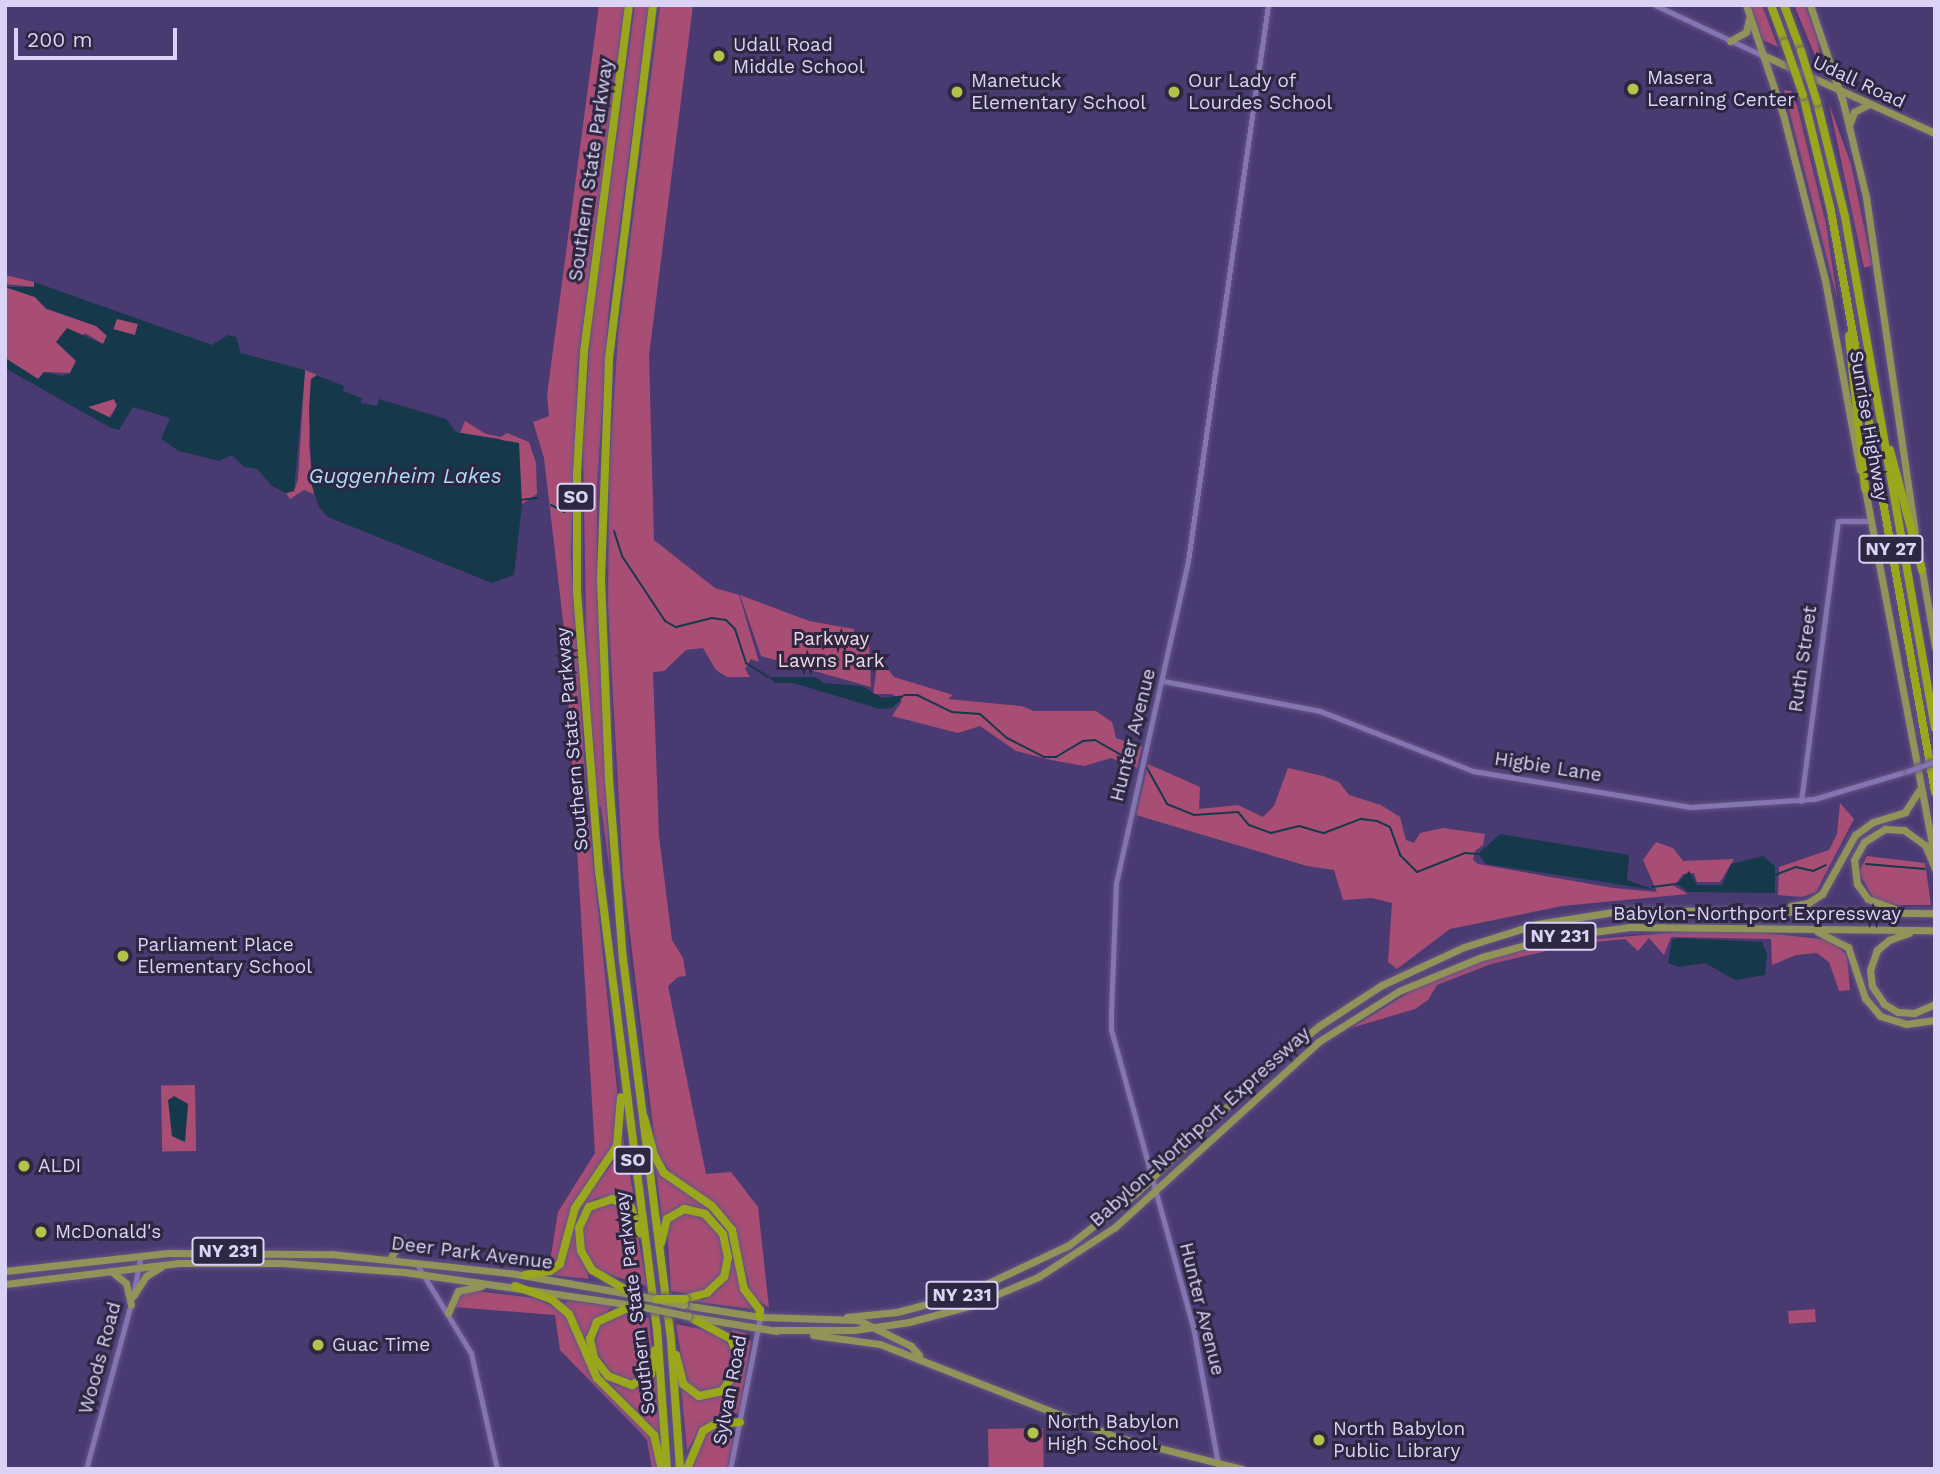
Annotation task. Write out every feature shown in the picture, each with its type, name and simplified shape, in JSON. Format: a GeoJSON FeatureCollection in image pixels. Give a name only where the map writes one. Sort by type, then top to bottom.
{"type":"FeatureCollection","features":[{"type":"Feature","properties":{"kind":"highway","name":"Southern State Parkway"},"geometry":{"type":"LineString","coordinates":[[629,5],[588,312],[576,502],[583,702],[621,1071],[657,1327],[667,1469]]}},
{"type":"Feature","properties":{"kind":"highway","name":"Southern State Parkway"},"geometry":{"type":"LineString","coordinates":[[653,5],[612,320],[601,530],[612,819],[638,1098],[671,1340],[680,1469]]}},
{"type":"Feature","properties":{"kind":"highway","name":"Sunrise Highway"},"geometry":{"type":"LineString","coordinates":[[1771,5],[1803,95],[1828,196],[1935,792]]}},
{"type":"Feature","properties":{"kind":"highway","name":"Sunrise Highway"},"geometry":{"type":"LineString","coordinates":[[1784,5],[1817,102],[1842,203],[1935,727]]}},
{"type":"Feature","properties":{"kind":"highway"},"geometry":{"type":"LineString","coordinates":[[1848,305],[1865,488]]}},
{"type":"Feature","properties":{"kind":"highway"},"geometry":{"type":"LineString","coordinates":[[1877,400],[1922,570]]}},
{"type":"Feature","properties":{"kind":"highway"},"geometry":{"type":"LineString","coordinates":[[525,1275],[557,1268],[577,1205],[613,1156],[621,1130],[621,1071]]}},
{"type":"Feature","properties":{"kind":"highway"},"geometry":{"type":"LineString","coordinates":[[638,1098],[660,1168],[678,1186],[712,1206],[732,1230],[744,1289],[760,1310],[760,1317]]}},
{"type":"Feature","properties":{"kind":"highway"},"geometry":{"type":"LineString","coordinates":[[635,1295],[600,1277],[587,1263],[579,1237],[582,1217],[599,1201],[622,1201],[634,1214],[646,1248]]}},
{"type":"Feature","properties":{"kind":"highway"},"geometry":{"type":"LineString","coordinates":[[657,1300],[684,1302],[707,1293],[724,1277],[728,1257],[721,1230],[702,1212],[680,1210],[665,1222],[660,1253]]}},
{"type":"Feature","properties":{"kind":"highway"},"geometry":{"type":"LineString","coordinates":[[515,1286],[551,1299],[569,1314],[594,1374],[653,1435],[662,1469]]}},
{"type":"Feature","properties":{"kind":"highway"},"geometry":{"type":"LineString","coordinates":[[634,1305],[606,1314],[593,1328],[591,1350],[604,1373],[626,1384],[647,1379],[654,1364],[657,1327]]}},
{"type":"Feature","properties":{"kind":"highway"},"geometry":{"type":"LineString","coordinates":[[671,1340],[681,1380],[692,1393],[714,1395],[732,1381],[738,1363],[733,1342],[720,1331],[688,1316]]}},
{"type":"Feature","properties":{"kind":"highway"},"geometry":{"type":"LineString","coordinates":[[687,1469],[702,1431],[717,1423],[740,1422]]}},
{"type":"Feature","properties":{"kind":"main road","name":"Sunrise Highway"},"geometry":{"type":"LineString","coordinates":[[1810,5],[1839,89],[1871,227],[1892,396],[1935,647]]}},
{"type":"Feature","properties":{"kind":"main road"},"geometry":{"type":"LineString","coordinates":[[1730,41],[1747,31],[1747,8]]}},
{"type":"Feature","properties":{"kind":"main road","name":"Sunrise Highway"},"geometry":{"type":"LineString","coordinates":[[1747,8],[1765,56],[1825,280],[1935,859]]}},
{"type":"Feature","properties":{"kind":"main road","name":"Udall Road"},"geometry":{"type":"LineString","coordinates":[[1765,56],[1935,133]]}},
{"type":"Feature","properties":{"kind":"main road"},"geometry":{"type":"LineString","coordinates":[[1849,127],[1854,112],[1869,104]]}},
{"type":"Feature","properties":{"kind":"main road"},"geometry":{"type":"LineString","coordinates":[[1755,909],[1804,905],[1819,897],[1855,835],[1873,822],[1908,810],[1920,784]]}},
{"type":"Feature","properties":{"kind":"main road"},"geometry":{"type":"LineString","coordinates":[[1906,912],[1875,903],[1861,892],[1853,870],[1860,846],[1881,831],[1903,830],[1925,845],[1935,869]]}},
{"type":"Feature","properties":{"kind":"main road","name":"Babylon-Northport Expressway"},"geometry":{"type":"LineString","coordinates":[[847,1317],[922,1307],[1009,1277],[1078,1240],[1151,1179],[1307,1035],[1369,992],[1436,958],[1508,932],[1581,916],[1656,909],[1935,913]]}},
{"type":"Feature","properties":{"kind":"main road","name":"Babylon-Northport Expressway"},"geometry":{"type":"LineString","coordinates":[[775,1330],[878,1327],[902,1323],[957,1310],[1026,1283],[1106,1234],[1306,1051],[1386,999],[1454,967],[1532,942],[1615,928],[1935,930]]}},
{"type":"Feature","properties":{"kind":"main road"},"geometry":{"type":"LineString","coordinates":[[1794,928],[1828,934],[1845,944],[1855,960],[1865,998],[1880,1016],[1906,1024],[1935,1020]]}},
{"type":"Feature","properties":{"kind":"main road"},"geometry":{"type":"LineString","coordinates":[[1923,930],[1881,946],[1871,964],[1870,981],[1880,1001],[1893,1010],[1914,1013],[1935,1004]]}},
{"type":"Feature","properties":{"kind":"main road"},"geometry":{"type":"LineString","coordinates":[[390,1259],[402,1239]]}},
{"type":"Feature","properties":{"kind":"main road","name":"Deer Park Avenue"},"geometry":{"type":"LineString","coordinates":[[5,1271],[141,1255],[245,1251],[390,1259],[525,1275],[657,1300]]}},
{"type":"Feature","properties":{"kind":"main road","name":"Deer Park Avenue"},"geometry":{"type":"LineString","coordinates":[[5,1283],[166,1265],[301,1264],[515,1286],[758,1329],[861,1339],[920,1357],[1056,1416],[1123,1440],[1242,1469]]}},
{"type":"Feature","properties":{"kind":"main road"},"geometry":{"type":"LineString","coordinates":[[132,1300],[146,1276],[166,1265]]}},
{"type":"Feature","properties":{"kind":"main road"},"geometry":{"type":"LineString","coordinates":[[110,1271],[126,1283],[132,1300]]}},
{"type":"Feature","properties":{"kind":"main road"},"geometry":{"type":"LineString","coordinates":[[448,1312],[460,1289],[495,1284]]}},
{"type":"Feature","properties":{"kind":"main road","name":"Deer Park Avenue"},"geometry":{"type":"LineString","coordinates":[[684,1302],[760,1317],[847,1317],[878,1327],[920,1357]]}},
{"type":"Feature","properties":{"kind":"main road"},"geometry":{"type":"LineString","coordinates":[[897,1338],[902,1323]]}},
{"type":"Feature","properties":{"kind":"street","name":"Hunter Avenue"},"geometry":{"type":"LineString","coordinates":[[1218,1464],[1194,1327],[1111,1030],[1111,1012],[1116,883],[1163,681],[1213,403],[1268,5]]}},
{"type":"Feature","properties":{"kind":"street","name":"Udall Road"},"geometry":{"type":"LineString","coordinates":[[1656,5],[1765,56]]}},
{"type":"Feature","properties":{"kind":"street","name":"Ruth Street"},"geometry":{"type":"LineString","coordinates":[[1801,801],[1838,521],[1870,521]]}},
{"type":"Feature","properties":{"kind":"street","name":"Higbie Lane"},"geometry":{"type":"LineString","coordinates":[[1163,681],[1320,711],[1473,771],[1690,807],[1801,801],[1846,792],[1935,761]]}},
{"type":"Feature","properties":{"kind":"street","name":"Woods Road"},"geometry":{"type":"LineString","coordinates":[[86,1469],[132,1300],[141,1255]]}},
{"type":"Feature","properties":{"kind":"street"},"geometry":{"type":"LineString","coordinates":[[414,1262],[448,1312],[471,1353],[497,1469]]}},
{"type":"Feature","properties":{"kind":"street","name":"Sylvan Road"},"geometry":{"type":"LineString","coordinates":[[730,1469],[760,1317]]}},
{"type":"Feature","properties":{"kind":"green space"},"geometry":{"type":"Polygon","coordinates":[[[599,5],[625,5],[578,361],[571,556],[587,803],[620,1118],[612,1152],[578,1198],[560,1260],[549,1268],[558,1212],[595,1153],[564,629],[544,458],[533,422],[549,416],[547,395],[599,5]]]}},
{"type":"Feature","properties":{"kind":"green space"},"geometry":{"type":"Polygon","coordinates":[[[635,5],[649,5],[609,307],[597,486],[597,586],[610,874],[601,806],[597,807],[587,680],[583,446],[591,325],[635,5]]]}},
{"type":"Feature","properties":{"kind":"green space"},"geometry":{"type":"Polygon","coordinates":[[[660,5],[693,5],[649,356],[654,540],[715,588],[739,595],[759,662],[751,659],[745,669],[750,677],[727,677],[716,670],[703,648],[686,650],[664,671],[653,672],[659,836],[672,940],[683,958],[686,976],[678,977],[668,986],[706,1174],[731,1172],[758,1207],[769,1308],[751,1295],[734,1225],[711,1201],[674,1178],[656,1152],[623,876],[608,606],[609,473],[618,335],[660,5]]]}},
{"type":"Feature","properties":{"kind":"green space"},"geometry":{"type":"Polygon","coordinates":[[[1749,5],[1762,5],[1778,47],[1763,40],[1749,5]]]}},
{"type":"Feature","properties":{"kind":"green space"},"geometry":{"type":"Polygon","coordinates":[[[1794,5],[1805,5],[1818,41],[1820,56],[1816,58],[1794,5]]]}},
{"type":"Feature","properties":{"kind":"green space"},"geometry":{"type":"Polygon","coordinates":[[[1784,90],[1791,91],[1797,105],[1826,224],[1838,302],[1784,90]]]}},
{"type":"Feature","properties":{"kind":"green space"},"geometry":{"type":"Polygon","coordinates":[[[1829,104],[1851,164],[1872,265],[1864,268],[1829,104]]]}},
{"type":"Feature","properties":{"kind":"green space"},"geometry":{"type":"Polygon","coordinates":[[[5,275],[34,282],[35,287],[5,284],[5,275]]]}},
{"type":"Feature","properties":{"kind":"green space"},"geometry":{"type":"Polygon","coordinates":[[[5,287],[35,297],[46,309],[96,326],[107,335],[103,344],[85,333],[71,352],[76,361],[70,373],[44,372],[38,379],[5,358],[5,287]]]}},
{"type":"Feature","properties":{"kind":"green space"},"geometry":{"type":"Polygon","coordinates":[[[117,318],[138,324],[135,336],[114,330],[117,318]]]}},
{"type":"Feature","properties":{"kind":"green space"},"geometry":{"type":"Polygon","coordinates":[[[305,370],[327,379],[311,379],[309,445],[314,494],[304,490],[290,499],[286,493],[294,491],[298,479],[305,370]]]}},
{"type":"Feature","properties":{"kind":"green space"},"geometry":{"type":"Polygon","coordinates":[[[114,399],[117,406],[108,419],[88,407],[114,399]]]}},
{"type":"Feature","properties":{"kind":"green space"},"geometry":{"type":"Polygon","coordinates":[[[465,421],[486,434],[501,437],[507,433],[529,442],[536,463],[537,494],[522,504],[501,439],[460,433],[465,421]]]}},
{"type":"Feature","properties":{"kind":"green space","name":"Parkway Lawns Park"},"geometry":{"type":"Polygon","coordinates":[[[740,595],[809,621],[854,629],[855,643],[869,644],[871,687],[761,656],[740,595]]]}},
{"type":"Feature","properties":{"kind":"green space"},"geometry":{"type":"Polygon","coordinates":[[[884,664],[894,677],[953,695],[948,699],[1021,706],[1034,711],[1096,711],[1112,722],[1116,738],[1142,747],[1137,768],[1111,758],[1084,766],[1051,760],[1016,751],[980,726],[958,733],[892,716],[902,701],[892,694],[873,694],[877,666],[884,664]]]}},
{"type":"Feature","properties":{"kind":"green space"},"geometry":{"type":"Polygon","coordinates":[[[1148,764],[1200,787],[1199,809],[1238,805],[1263,817],[1274,806],[1288,768],[1323,776],[1339,782],[1349,795],[1381,805],[1400,817],[1406,840],[1414,843],[1420,833],[1443,828],[1485,834],[1483,845],[1475,851],[1473,860],[1478,864],[1613,888],[1657,892],[1643,860],[1656,842],[1673,848],[1683,861],[1734,859],[1720,882],[1697,882],[1694,873],[1683,874],[1674,886],[1688,894],[1562,906],[1450,929],[1397,969],[1388,962],[1392,903],[1372,898],[1343,900],[1334,870],[1307,866],[1136,815],[1148,764]]]}},
{"type":"Feature","properties":{"kind":"green space"},"geometry":{"type":"Polygon","coordinates":[[[1840,803],[1854,819],[1816,892],[1802,897],[1778,895],[1779,867],[1829,850],[1837,834],[1840,803]]]}},
{"type":"Feature","properties":{"kind":"green space"},"geometry":{"type":"Polygon","coordinates":[[[1867,856],[1925,863],[1931,905],[1889,905],[1873,898],[1859,872],[1867,856]]]}},
{"type":"Feature","properties":{"kind":"green space"},"geometry":{"type":"Polygon","coordinates":[[[1680,932],[1764,933],[1831,940],[1847,955],[1850,990],[1839,991],[1829,962],[1817,953],[1796,955],[1772,965],[1771,939],[1671,937],[1664,955],[1649,938],[1638,951],[1625,939],[1575,944],[1491,964],[1437,985],[1428,1000],[1415,1009],[1351,1028],[1413,990],[1481,960],[1561,942],[1680,932]]]}},
{"type":"Feature","properties":{"kind":"green space"},"geometry":{"type":"Polygon","coordinates":[[[195,1085],[196,1151],[162,1152],[161,1086],[195,1085]]]}},
{"type":"Feature","properties":{"kind":"green space"},"geometry":{"type":"Polygon","coordinates":[[[623,1137],[636,1208],[614,1196],[595,1199],[579,1216],[576,1229],[589,1279],[551,1275],[580,1205],[616,1159],[623,1137]]]}},
{"type":"Feature","properties":{"kind":"green space"},"geometry":{"type":"Polygon","coordinates":[[[655,1161],[670,1182],[709,1206],[727,1223],[752,1309],[689,1301],[705,1299],[721,1287],[730,1249],[719,1223],[698,1207],[679,1206],[662,1220],[655,1161]]]}},
{"type":"Feature","properties":{"kind":"green space"},"geometry":{"type":"Polygon","coordinates":[[[605,1202],[625,1205],[635,1220],[647,1286],[597,1271],[585,1253],[582,1226],[594,1207],[605,1202]]]}},
{"type":"Feature","properties":{"kind":"green space"},"geometry":{"type":"Polygon","coordinates":[[[680,1212],[697,1212],[716,1227],[726,1252],[720,1277],[711,1288],[689,1294],[671,1291],[667,1227],[680,1212]]]}},
{"type":"Feature","properties":{"kind":"green space"},"geometry":{"type":"Polygon","coordinates":[[[466,1290],[535,1298],[565,1312],[594,1377],[652,1436],[659,1469],[652,1469],[647,1440],[560,1350],[555,1315],[454,1307],[456,1295],[466,1290]]]}},
{"type":"Feature","properties":{"kind":"green space"},"geometry":{"type":"Polygon","coordinates":[[[568,1301],[612,1306],[586,1337],[587,1348],[564,1304],[568,1301]]]}},
{"type":"Feature","properties":{"kind":"green space"},"geometry":{"type":"Polygon","coordinates":[[[1815,1309],[1816,1322],[1789,1324],[1788,1311],[1815,1309]]]}},
{"type":"Feature","properties":{"kind":"green space"},"geometry":{"type":"Polygon","coordinates":[[[625,1314],[649,1318],[652,1368],[638,1381],[613,1376],[594,1348],[601,1322],[625,1314]]]}},
{"type":"Feature","properties":{"kind":"green space"},"geometry":{"type":"Polygon","coordinates":[[[676,1324],[710,1331],[732,1345],[734,1369],[727,1384],[717,1391],[698,1392],[685,1381],[676,1324]]]}},
{"type":"Feature","properties":{"kind":"green space"},"geometry":{"type":"Polygon","coordinates":[[[733,1330],[745,1333],[751,1342],[739,1412],[701,1428],[687,1451],[681,1386],[700,1399],[729,1390],[741,1367],[739,1348],[729,1332],[733,1330]]]}},
{"type":"Feature","properties":{"kind":"green space"},"geometry":{"type":"Polygon","coordinates":[[[600,1372],[614,1385],[630,1387],[656,1375],[662,1442],[600,1372]]]}},
{"type":"Feature","properties":{"kind":"green space"},"geometry":{"type":"Polygon","coordinates":[[[729,1425],[734,1435],[727,1469],[690,1469],[699,1441],[711,1429],[729,1425]]]}},
{"type":"Feature","properties":{"kind":"green space"},"geometry":{"type":"Polygon","coordinates":[[[1043,1428],[1044,1469],[989,1469],[988,1429],[1043,1428]]]}},
{"type":"Feature","properties":{"kind":"water","name":"Guggenheim Lakes"},"geometry":{"type":"Polygon","coordinates":[[[34,282],[212,345],[228,335],[236,337],[241,353],[305,370],[294,491],[286,493],[272,486],[257,469],[244,467],[232,455],[219,461],[179,451],[161,439],[170,418],[133,407],[119,430],[111,428],[5,368],[5,358],[38,379],[44,372],[62,376],[70,373],[76,361],[56,342],[67,328],[103,344],[107,336],[96,326],[46,308],[35,297],[5,287],[34,287],[34,282]],[[117,319],[113,329],[135,335],[138,324],[117,319]],[[114,399],[88,407],[111,418],[117,405],[114,399]]]}},
{"type":"Feature","properties":{"kind":"water","name":"Guggenheim Lakes"},"geometry":{"type":"Polygon","coordinates":[[[317,375],[344,386],[343,391],[362,398],[361,403],[377,406],[379,399],[446,419],[456,432],[519,443],[522,504],[514,575],[492,583],[328,517],[319,507],[312,486],[309,408],[311,379],[317,375]]]}},
{"type":"Feature","properties":{"kind":"water"},"geometry":{"type":"Polygon","coordinates":[[[769,677],[815,677],[824,683],[862,686],[882,698],[905,695],[892,708],[880,709],[793,683],[775,683],[769,677]]]}},
{"type":"Feature","properties":{"kind":"water"},"geometry":{"type":"Polygon","coordinates":[[[1500,834],[1629,855],[1627,880],[1655,890],[1486,864],[1478,854],[1500,834]]]}},
{"type":"Feature","properties":{"kind":"water"},"geometry":{"type":"Polygon","coordinates":[[[1763,856],[1775,866],[1775,893],[1688,892],[1677,884],[1689,871],[1697,885],[1722,885],[1731,864],[1763,856]]]}},
{"type":"Feature","properties":{"kind":"water"},"geometry":{"type":"Polygon","coordinates":[[[1679,938],[1762,942],[1767,954],[1765,975],[1735,980],[1705,963],[1679,967],[1668,963],[1672,940],[1679,938]]]}},
{"type":"Feature","properties":{"kind":"water"},"geometry":{"type":"Polygon","coordinates":[[[174,1096],[188,1104],[185,1142],[172,1136],[168,1100],[174,1096]]]}},
{"type":"Feature","properties":{"kind":"waterway"},"geometry":{"type":"LineString","coordinates":[[520,500],[537,498]]}},
{"type":"Feature","properties":{"kind":"waterway"},"geometry":{"type":"LineString","coordinates":[[551,505],[564,512]]}},
{"type":"Feature","properties":{"kind":"waterway"},"geometry":{"type":"LineString","coordinates":[[614,531],[622,556],[665,621],[676,627],[712,618],[726,620],[735,629],[746,663],[768,677]]}},
{"type":"Feature","properties":{"kind":"waterway"},"geometry":{"type":"LineString","coordinates":[[904,695],[917,695],[952,712],[980,714],[1007,738],[1044,757],[1056,757],[1083,741],[1095,740],[1135,763]]}},
{"type":"Feature","properties":{"kind":"waterway"},"geometry":{"type":"LineString","coordinates":[[1147,768],[1167,804],[1194,815],[1238,812],[1249,825],[1271,833],[1299,826],[1324,833],[1361,819],[1377,821],[1390,827],[1400,855],[1417,872],[1465,853],[1478,854]]}},
{"type":"Feature","properties":{"kind":"waterway"},"geometry":{"type":"LineString","coordinates":[[1866,864],[1925,869]]}},
{"type":"Feature","properties":{"kind":"waterway"},"geometry":{"type":"LineString","coordinates":[[1775,875],[1796,867],[1813,871],[1826,865]]}},
{"type":"Feature","properties":{"kind":"waterway"},"geometry":{"type":"LineString","coordinates":[[1652,887],[1678,884]]}},
{"type":"Feature","properties":{"kind":"place","name":"Udall Road Middle School"},"geometry":{"type":"Point","coordinates":[719,56]}},
{"type":"Feature","properties":{"kind":"place","name":"Masera Learning Center"},"geometry":{"type":"Point","coordinates":[1633,89]}},
{"type":"Feature","properties":{"kind":"place","name":"Manetuck Elementary School"},"geometry":{"type":"Point","coordinates":[957,92]}},
{"type":"Feature","properties":{"kind":"place","name":"Our Lady of Lourdes School"},"geometry":{"type":"Point","coordinates":[1174,92]}},
{"type":"Feature","properties":{"kind":"place","name":"Parliament Place Elementary School"},"geometry":{"type":"Point","coordinates":[123,956]}},
{"type":"Feature","properties":{"kind":"place","name":"ALDI"},"geometry":{"type":"Point","coordinates":[24,1166]}},
{"type":"Feature","properties":{"kind":"place","name":"McDonald's"},"geometry":{"type":"Point","coordinates":[41,1232]}},
{"type":"Feature","properties":{"kind":"place","name":"Guac Time"},"geometry":{"type":"Point","coordinates":[318,1345]}},
{"type":"Feature","properties":{"kind":"place","name":"North Babylon High School"},"geometry":{"type":"Point","coordinates":[1033,1433]}},
{"type":"Feature","properties":{"kind":"place","name":"North Babylon Public Library"},"geometry":{"type":"Point","coordinates":[1319,1440]}}]}
